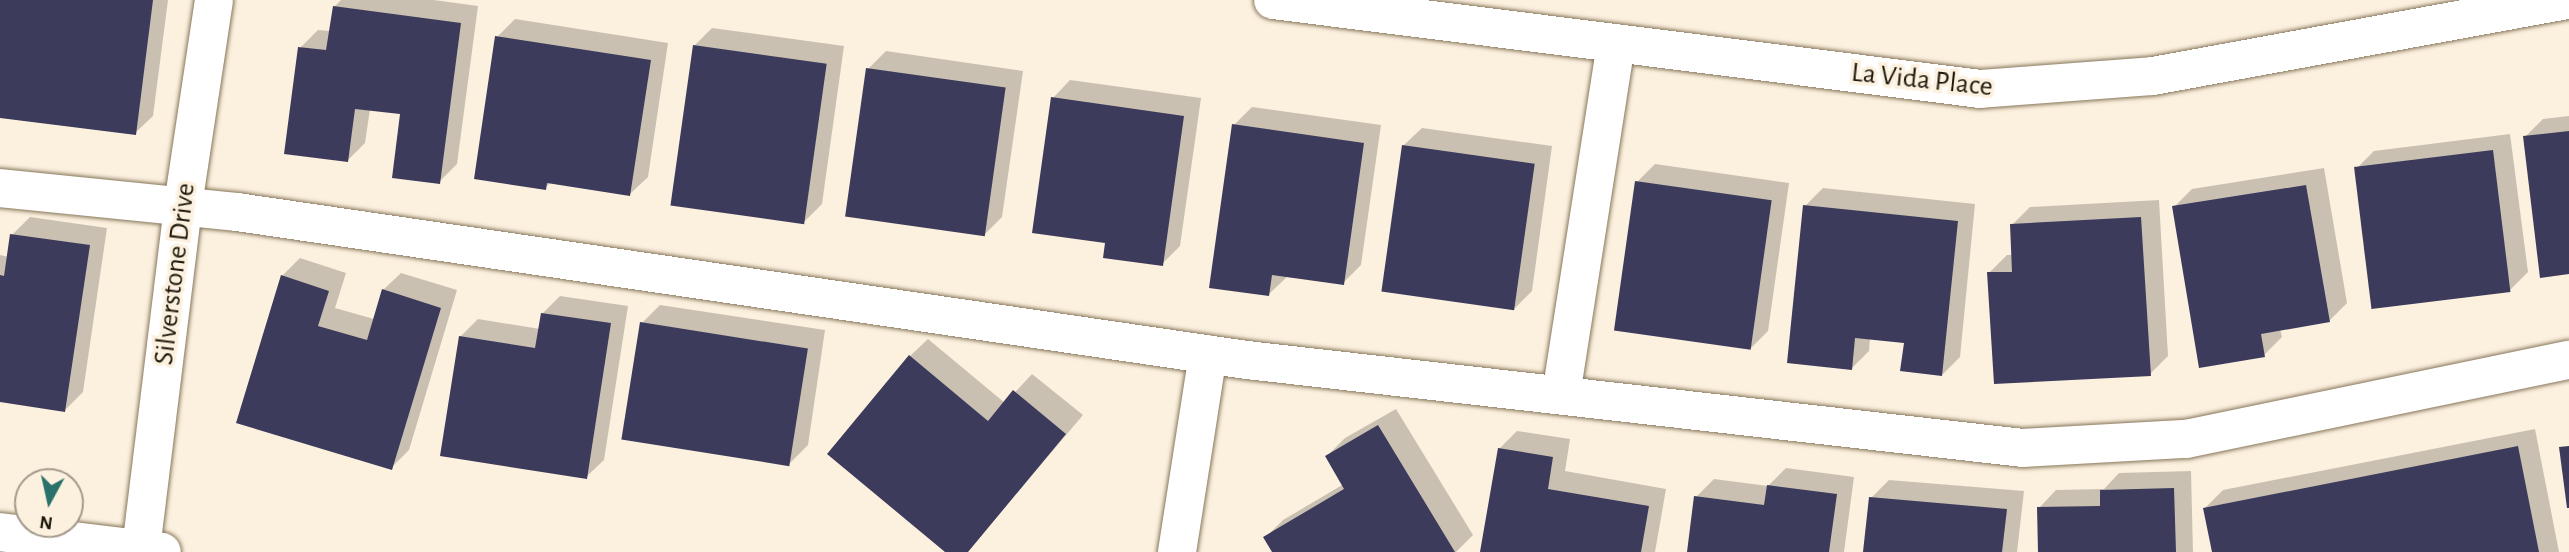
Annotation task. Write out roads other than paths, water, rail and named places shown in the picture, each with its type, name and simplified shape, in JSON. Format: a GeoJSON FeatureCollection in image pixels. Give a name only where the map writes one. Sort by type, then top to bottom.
{"type":"FeatureCollection","features":[{"type":"Feature","properties":{"kind":"street","name":"Silverstone Drive"},"geometry":{"type":"LineString","coordinates":[[151,550],[183,205],[214,0]]}},
{"type":"Feature","properties":{"kind":"street","name":"La Vida Place"},"geometry":{"type":"LineString","coordinates":[[1273,0],[1980,89],[2153,76],[2569,0]]}},
{"type":"Feature","properties":{"kind":"street"},"geometry":{"type":"LineString","coordinates":[[1561,394],[1616,43]]}},
{"type":"Feature","properties":{"kind":"street"},"geometry":{"type":"LineString","coordinates":[[0,188],[183,205],[1208,354],[2023,448],[2186,439],[2569,360]]}},
{"type":"Feature","properties":{"kind":"street"},"geometry":{"type":"LineString","coordinates":[[1177,552],[1208,354]]}},
{"type":"Feature","properties":{"kind":"street"},"geometry":{"type":"LineString","coordinates":[[0,532],[151,550]]}}]}
